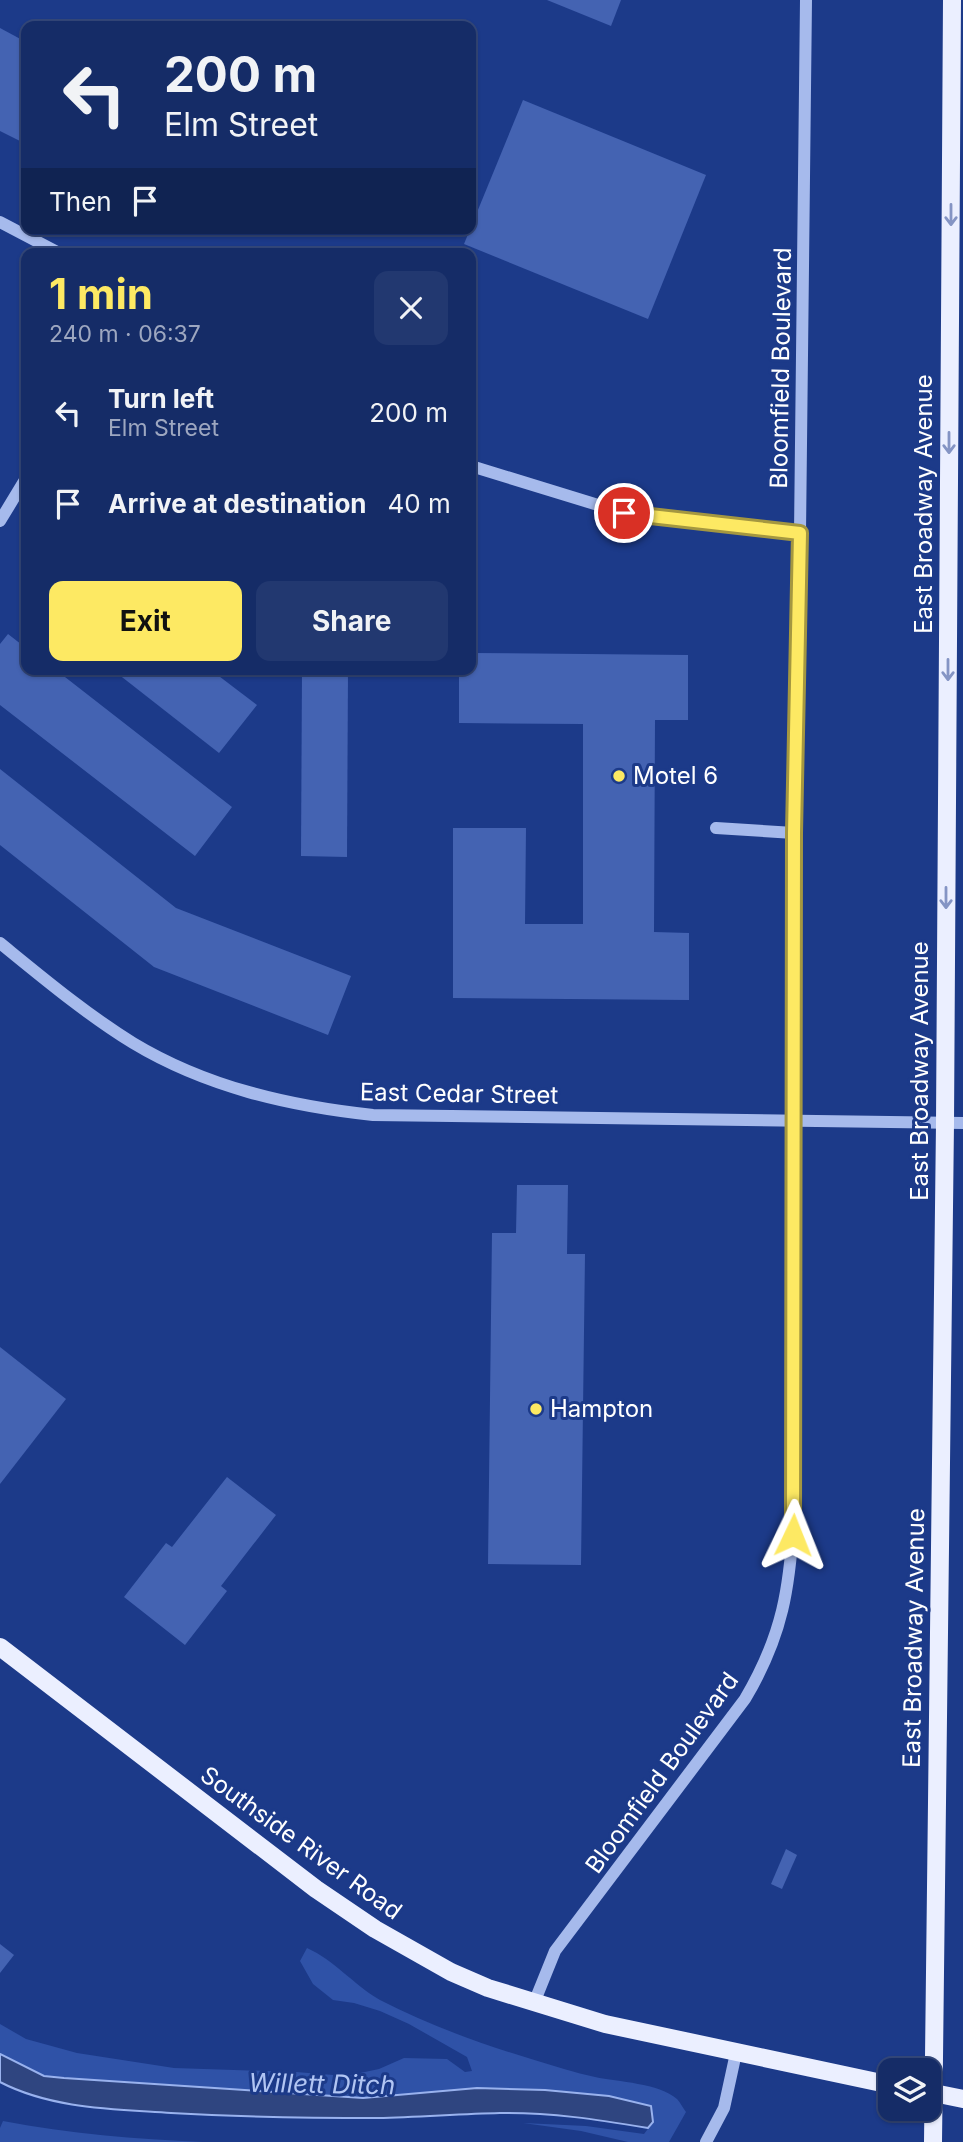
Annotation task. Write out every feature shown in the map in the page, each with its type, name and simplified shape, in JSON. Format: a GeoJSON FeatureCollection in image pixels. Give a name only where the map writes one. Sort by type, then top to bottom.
{"type":"FeatureCollection","features":[{"type":"Feature","properties":{"kind":"main road","name":"East Broadway Avenue"},"geometry":{"type":"LineString","coordinates":[[932,2058],[954,1123],[952,0]]}},
{"type":"Feature","properties":{"kind":"main road","name":"Southside River Road"},"geometry":{"type":"LineString","coordinates":[[0,1647],[348,1912],[451,1972],[488,1988],[605,2024],[878,2082]]}},
{"type":"Feature","properties":{"kind":"main road"},"geometry":{"type":"LineString","coordinates":[[941,2095],[963,2099]]}},
{"type":"Feature","properties":{"kind":"main road","name":"East Broadway Avenue"},"geometry":{"type":"LineString","coordinates":[[932,2121],[933,2142]]}},
{"type":"Feature","properties":{"kind":"street","name":"Bloomfield Boulevard"},"geometry":{"type":"LineString","coordinates":[[534,2003],[555,1951],[746,1699],[770,1653],[781,1623],[790,1576],[794,1514],[794,833],[806,0]]}},
{"type":"Feature","properties":{"kind":"street"},"geometry":{"type":"LineString","coordinates":[[0,222],[21,233]]}},
{"type":"Feature","properties":{"kind":"street"},"geometry":{"type":"LineString","coordinates":[[25,235],[50,248]]}},
{"type":"Feature","properties":{"kind":"street"},"geometry":{"type":"LineString","coordinates":[[476,468],[624,513],[800,533]]}},
{"type":"Feature","properties":{"kind":"street"},"geometry":{"type":"LineString","coordinates":[[0,521],[21,486]]}},
{"type":"Feature","properties":{"kind":"street"},"geometry":{"type":"LineString","coordinates":[[716,828],[794,833]]}},
{"type":"Feature","properties":{"kind":"street","name":"East Cedar Street"},"geometry":{"type":"LineString","coordinates":[[0,943],[84,1011],[135,1044],[178,1066],[229,1087],[283,1102],[373,1115],[954,1123]]}},
{"type":"Feature","properties":{"kind":"street"},"geometry":{"type":"LineString","coordinates":[[706,2142],[724,2108],[736,2053]]}},
{"type":"Feature","properties":{"kind":"shaded area"},"geometry":{"type":"Polygon","coordinates":[[[307,1948],[380,2000],[424,2021],[564,2069],[660,2090],[677,2099],[686,2112],[669,2142],[628,2142],[581,2131],[523,2123],[586,2126],[644,2134],[653,2122],[651,2106],[609,2096],[545,2090],[477,2088],[363,2098],[64,2078],[44,2076],[0,2054],[0,2024],[26,2039],[77,2053],[174,2068],[346,2076],[379,2069],[404,2058],[447,2059],[465,2072],[472,2071],[467,2057],[409,2024],[380,2011],[333,2000],[313,1984],[300,1961],[307,1948]]]}},
{"type":"Feature","properties":{"kind":"shaded area"},"geometry":{"type":"Polygon","coordinates":[[[0,2054],[44,2076],[64,2078],[363,2098],[477,2088],[545,2090],[609,2096],[651,2106],[653,2122],[648,2128],[575,2117],[519,2113],[326,2118],[106,2109],[41,2098],[0,2082],[0,2054]]]}},
{"type":"Feature","properties":{"kind":"shaded area"},"geometry":{"type":"Polygon","coordinates":[[[3,2121],[103,2135],[203,2142],[0,2142],[3,2121]]]}},
{"type":"Feature","properties":{"kind":"building"},"geometry":{"type":"Polygon","coordinates":[[[547,0],[621,0],[611,26],[547,0]]]}},
{"type":"Feature","properties":{"kind":"building"},"geometry":{"type":"Polygon","coordinates":[[[0,28],[21,39],[21,139],[20,141],[0,131],[0,28]]]}},
{"type":"Feature","properties":{"kind":"building"},"geometry":{"type":"Polygon","coordinates":[[[523,100],[706,175],[648,319],[464,244],[468,235],[476,235],[476,215],[523,100]]]}},
{"type":"Feature","properties":{"kind":"building"},"geometry":{"type":"Polygon","coordinates":[[[8,634],[21,644],[21,675],[62,675],[232,807],[195,856],[0,705],[0,644],[8,634]]]}},
{"type":"Feature","properties":{"kind":"building","name":"Motel 6"},"geometry":{"type":"Polygon","coordinates":[[[476,653],[688,655],[688,720],[655,720],[654,932],[689,933],[689,1000],[453,998],[453,828],[526,828],[525,924],[583,924],[583,724],[459,723],[459,675],[476,675],[476,653]]]}},
{"type":"Feature","properties":{"kind":"building"},"geometry":{"type":"Polygon","coordinates":[[[119,675],[218,675],[257,705],[219,753],[119,675]]]}},
{"type":"Feature","properties":{"kind":"building"},"geometry":{"type":"Polygon","coordinates":[[[302,675],[348,675],[347,857],[301,856],[302,675]]]}},
{"type":"Feature","properties":{"kind":"building"},"geometry":{"type":"Polygon","coordinates":[[[0,769],[176,908],[351,976],[328,1035],[154,967],[0,845],[0,769]]]}},
{"type":"Feature","properties":{"kind":"building","name":"Hampton"},"geometry":{"type":"Polygon","coordinates":[[[517,1185],[568,1185],[567,1254],[585,1254],[581,1565],[488,1564],[492,1233],[516,1233],[517,1185]]]}},
{"type":"Feature","properties":{"kind":"building"},"geometry":{"type":"Polygon","coordinates":[[[0,1347],[66,1399],[0,1484],[0,1347]]]}},
{"type":"Feature","properties":{"kind":"building"},"geometry":{"type":"Polygon","coordinates":[[[227,1477],[276,1515],[221,1586],[227,1591],[185,1645],[124,1597],[166,1543],[172,1547],[227,1477]]]}},
{"type":"Feature","properties":{"kind":"building"},"geometry":{"type":"Polygon","coordinates":[[[786,1849],[797,1855],[782,1889],[771,1884],[786,1849]]]}},
{"type":"Feature","properties":{"kind":"building"},"geometry":{"type":"Polygon","coordinates":[[[0,1944],[14,1955],[0,1973],[0,1944]]]}},
{"type":"Feature","properties":{"kind":"place","name":"Motel 6"},"geometry":{"type":"Point","coordinates":[619,776]}},
{"type":"Feature","properties":{"kind":"place","name":"Hampton"},"geometry":{"type":"Point","coordinates":[536,1409]}},
{"type":"Feature","properties":{"kind":"route"},"geometry":{"type":"LineString","coordinates":[[624,513],[800,533],[794,833],[793,1535]]}},
{"type":"Feature","properties":{"kind":"water label","name":"Willett Ditch"},"geometry":{"type":"Point","coordinates":[322,2084]}}]}
